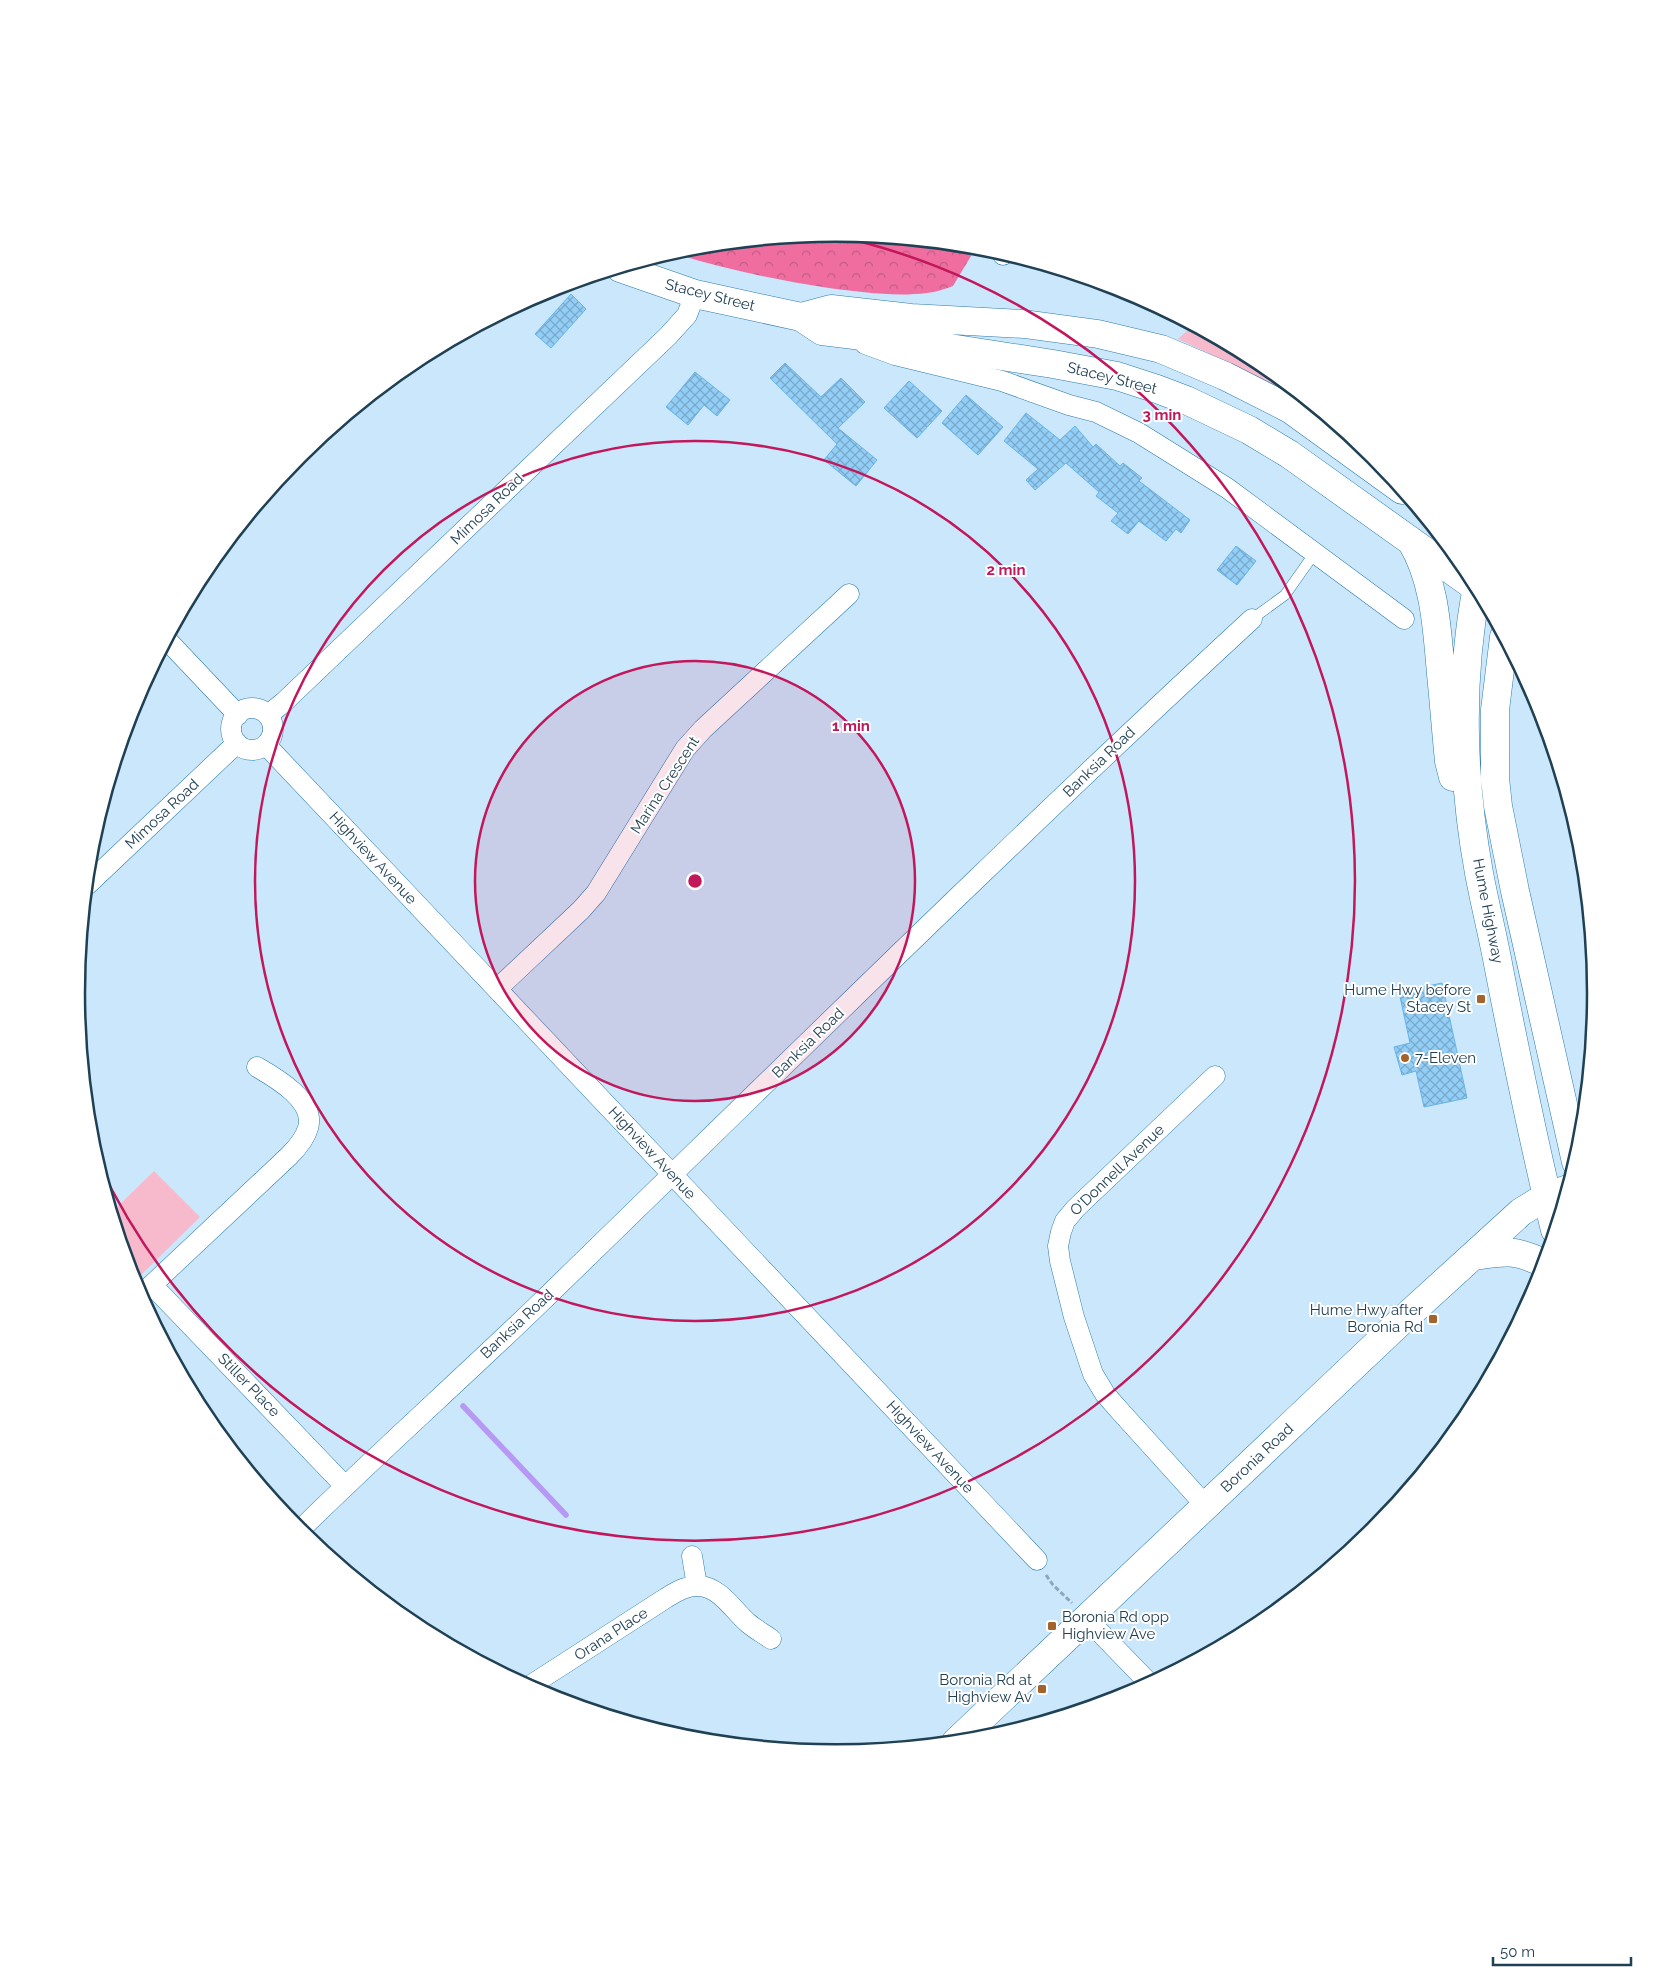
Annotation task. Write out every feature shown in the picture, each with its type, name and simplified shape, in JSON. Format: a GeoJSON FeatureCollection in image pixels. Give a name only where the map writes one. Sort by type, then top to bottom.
{"type":"FeatureCollection","features":[{"type":"Feature","properties":{"kind":"main road","name":"Stacey Street"},"geometry":{"type":"LineString","coordinates":[[630,272],[695,294],[801,317],[822,331],[839,335],[912,342],[1052,364],[1117,376],[1157,389],[1186,400],[1265,439],[1353,498],[1461,576]]}},
{"type":"Feature","properties":{"kind":"main road","name":"Stacey Street"},"geometry":{"type":"LineString","coordinates":[[801,317],[831,309],[911,318],[1024,324],[1098,334],[1161,349],[1225,376],[1290,409],[1378,473]]}},
{"type":"Feature","properties":{"kind":"main road"},"geometry":{"type":"LineString","coordinates":[[1411,540],[1420,556],[1432,598],[1438,638],[1449,761],[1479,872]]}},
{"type":"Feature","properties":{"kind":"main road","name":"Hume Highway"},"geometry":{"type":"LineString","coordinates":[[1476,600],[1468,649],[1466,720],[1468,791],[1479,872],[1524,1100],[1557,1192],[1556,1208]]}},
{"type":"Feature","properties":{"kind":"main road","name":"Hume Highway"},"geometry":{"type":"LineString","coordinates":[[1508,658],[1511,672],[1495,710],[1494,744],[1498,806],[1515,891],[1572,1146]]}},
{"type":"Feature","properties":{"kind":"main road","name":"Boronia Road"},"geometry":{"type":"LineString","coordinates":[[964,1734],[1397,1325],[1521,1212],[1557,1192]]}},
{"type":"Feature","properties":{"kind":"main road"},"geometry":{"type":"LineString","coordinates":[[1474,1256],[1506,1251],[1530,1256],[1539,1261]]}},
{"type":"Feature","properties":{"kind":"street","name":"Mimosa Road"},"geometry":{"type":"LineString","coordinates":[[268,715],[284,702],[679,326],[687,315],[695,294]]}},
{"type":"Feature","properties":{"kind":"street","name":"Stacey Street"},"geometry":{"type":"LineString","coordinates":[[839,335],[894,355],[1002,381],[1069,405],[1096,412],[1139,433],[1227,488],[1404,619]]}},
{"type":"Feature","properties":{"kind":"street","name":"Marina Crescent"},"geometry":{"type":"LineString","coordinates":[[497,989],[581,910],[596,893],[685,749],[703,729],[848,594]]}},
{"type":"Feature","properties":{"kind":"street","name":"Banksia Road"},"geometry":{"type":"LineString","coordinates":[[305,1525],[533,1310],[1145,718],[1252,619]]}},
{"type":"Feature","properties":{"kind":"street"},"geometry":{"type":"LineString","coordinates":[[172,645],[238,714]]}},
{"type":"Feature","properties":{"kind":"street"},"geometry":{"type":"LineString","coordinates":[[253,708],[261,710],[268,715],[273,727],[270,740],[266,745],[259,749],[251,750],[237,743],[233,737],[232,729],[233,721],[238,714],[253,708]]}},
{"type":"Feature","properties":{"kind":"street","name":"Mimosa Road"},"geometry":{"type":"LineString","coordinates":[[94,879],[237,743]]}},
{"type":"Feature","properties":{"kind":"street","name":"Highview Avenue"},"geometry":{"type":"LineString","coordinates":[[266,745],[1037,1560]]}},
{"type":"Feature","properties":{"kind":"street","name":"Stiller Place"},"geometry":{"type":"LineString","coordinates":[[146,1291],[316,1129],[308,1112],[297,1096],[278,1079],[257,1067]]}},
{"type":"Feature","properties":{"kind":"street","name":"O'Donnell Avenue"},"geometry":{"type":"LineString","coordinates":[[1206,1506],[1110,1400],[1093,1374],[1074,1317],[1058,1246],[1065,1221],[1076,1208],[1215,1076]]}},
{"type":"Feature","properties":{"kind":"street","name":"Stiller Place"},"geometry":{"type":"LineString","coordinates":[[147,1292],[345,1486]]}},
{"type":"Feature","properties":{"kind":"street"},"geometry":{"type":"LineString","coordinates":[[692,1556],[697,1586],[706,1587],[718,1593],[749,1623],[771,1639]]}},
{"type":"Feature","properties":{"kind":"street","name":"Orana Place"},"geometry":{"type":"LineString","coordinates":[[535,1681],[666,1598],[685,1588],[697,1586]]}},
{"type":"Feature","properties":{"kind":"street"},"geometry":{"type":"LineString","coordinates":[[1086,1618],[1145,1678]]}},
{"type":"Feature","properties":{"kind":"lane","name":"Banksia Road"},"geometry":{"type":"LineString","coordinates":[[1252,619],[1286,595],[1314,554]]}},
{"type":"Feature","properties":{"kind":"path"},"geometry":{"type":"LineString","coordinates":[[1037,1560],[1053,1585],[1086,1618]]}},
{"type":"Feature","properties":{"kind":"shaded area"},"geometry":{"type":"Polygon","coordinates":[[[1188,330],[1212,343],[1254,369],[1294,397],[1323,420],[1289,397],[1236,366],[1178,339],[1188,330]]]}},
{"type":"Feature","properties":{"kind":"shaded area"},"geometry":{"type":"Polygon","coordinates":[[[154,1171],[200,1217],[140,1276],[117,1207],[154,1171]]]}},
{"type":"Feature","properties":{"kind":"green space"},"geometry":{"type":"Polygon","coordinates":[[[836,242],[935,248],[972,254],[953,286],[930,293],[915,294],[878,294],[829,288],[750,274],[686,257],[738,248],[836,242]]]}},
{"type":"Feature","properties":{"kind":"building"},"geometry":{"type":"Polygon","coordinates":[[[571,294],[586,309],[551,348],[535,334],[571,294]]]}},
{"type":"Feature","properties":{"kind":"building"},"geometry":{"type":"Polygon","coordinates":[[[785,363],[821,397],[841,378],[865,402],[838,428],[877,460],[856,486],[824,460],[837,444],[770,378],[785,363]]]}},
{"type":"Feature","properties":{"kind":"building"},"geometry":{"type":"Polygon","coordinates":[[[695,372],[730,400],[717,416],[704,405],[688,425],[666,407],[695,372]]]}},
{"type":"Feature","properties":{"kind":"building"},"geometry":{"type":"Polygon","coordinates":[[[909,381],[942,411],[917,438],[884,408],[909,381]]]}},
{"type":"Feature","properties":{"kind":"building"},"geometry":{"type":"Polygon","coordinates":[[[966,395],[1003,427],[978,455],[942,423],[966,395]]]}},
{"type":"Feature","properties":{"kind":"building"},"geometry":{"type":"Polygon","coordinates":[[[1026,413],[1060,440],[1075,426],[1093,447],[1096,444],[1120,466],[1123,463],[1142,478],[1139,481],[1190,520],[1181,533],[1176,529],[1166,541],[1139,521],[1128,534],[1111,521],[1118,513],[1096,496],[1099,492],[1066,463],[1035,490],[1026,480],[1038,469],[1004,441],[1026,413]]]}},
{"type":"Feature","properties":{"kind":"building"},"geometry":{"type":"Polygon","coordinates":[[[1236,546],[1256,561],[1237,585],[1217,570],[1236,546]]]}},
{"type":"Feature","properties":{"kind":"building"},"geometry":{"type":"Polygon","coordinates":[[[1442,983],[1467,1098],[1424,1107],[1416,1071],[1402,1075],[1394,1047],[1410,1043],[1399,992],[1442,983]]]}},
{"type":"Feature","properties":{"kind":"waterway"},"geometry":{"type":"LineString","coordinates":[[463,1406],[566,1515]]}},
{"type":"Feature","properties":{"kind":"place","name":"Hume Hwy before Stacey St"},"geometry":{"type":"Point","coordinates":[1481,999]}},
{"type":"Feature","properties":{"kind":"place","name":"7-Eleven"},"geometry":{"type":"Point","coordinates":[1405,1058]}},
{"type":"Feature","properties":{"kind":"place","name":"Hume Hwy after Boronia Rd"},"geometry":{"type":"Point","coordinates":[1433,1319]}},
{"type":"Feature","properties":{"kind":"place","name":"Boronia Rd opp Highview Ave"},"geometry":{"type":"Point","coordinates":[1052,1626]}},
{"type":"Feature","properties":{"kind":"place","name":"Boronia Rd at Highview Av"},"geometry":{"type":"Point","coordinates":[1042,1689]}}]}
